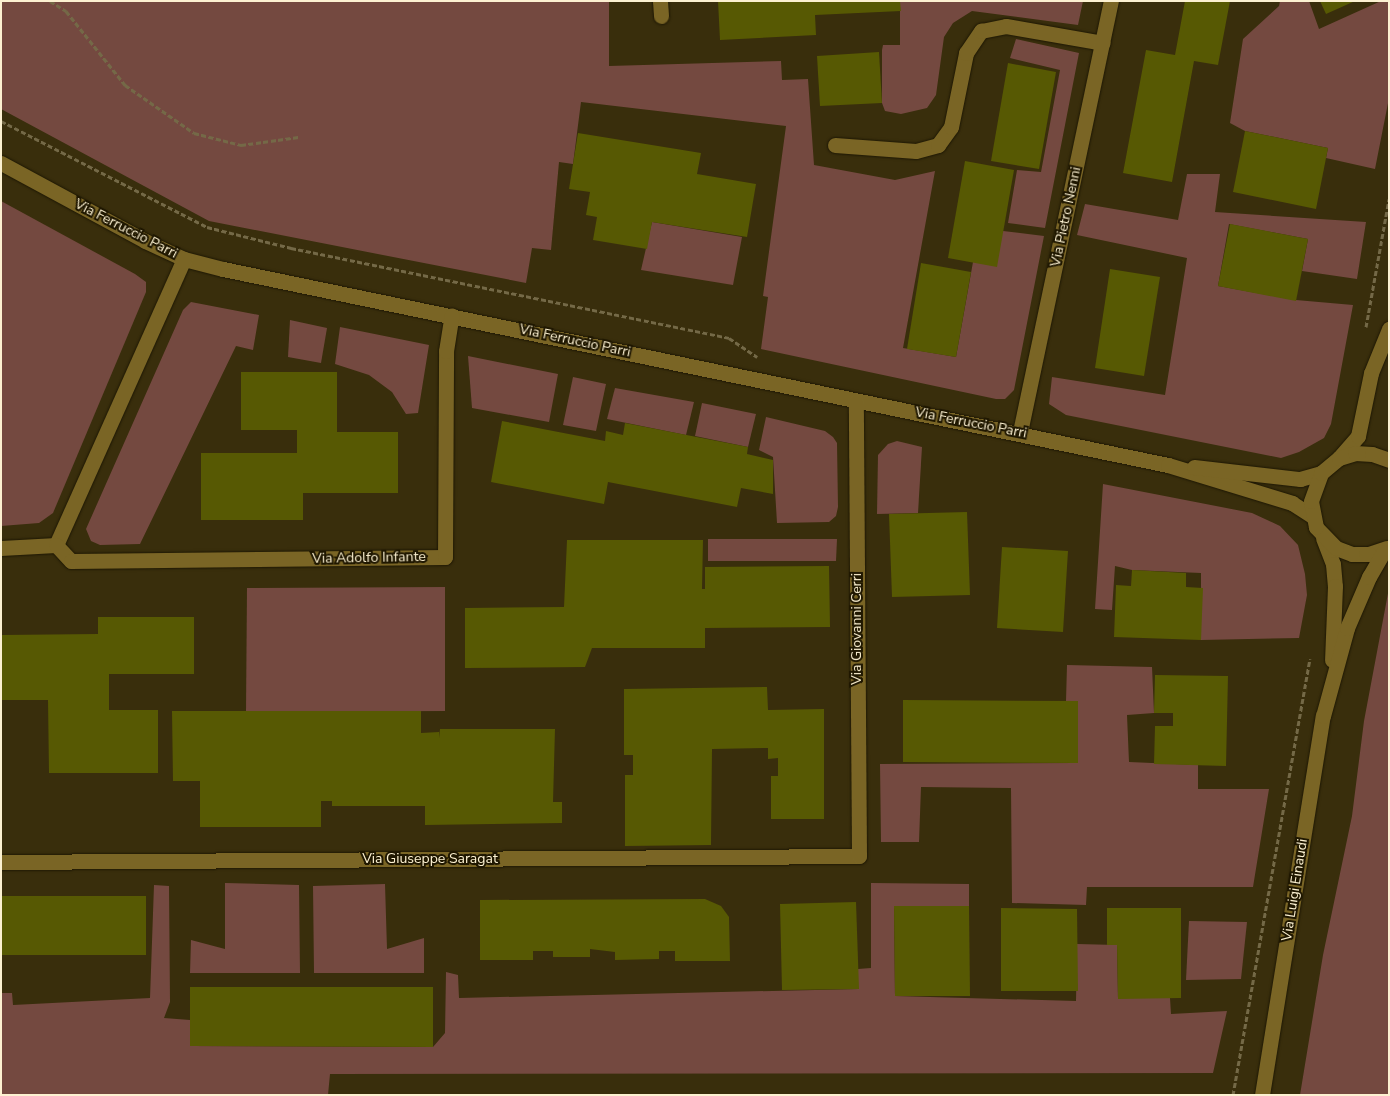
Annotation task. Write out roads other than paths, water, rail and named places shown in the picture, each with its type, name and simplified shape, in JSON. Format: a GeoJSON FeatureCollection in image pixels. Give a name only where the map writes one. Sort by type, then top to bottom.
{"type":"FeatureCollection","features":[{"type":"Feature","properties":{"kind":"street","name":"Via Pietro Nenni"},"geometry":{"type":"LineString","coordinates":[[1020,432],[1111,1]]}},
{"type":"Feature","properties":{"kind":"street"},"geometry":{"type":"LineString","coordinates":[[835,144],[916,151],[938,145],[951,127],[966,53],[981,31],[1006,26],[1103,43]]}},
{"type":"Feature","properties":{"kind":"street","name":"Via Ferruccio Parri"},"geometry":{"type":"LineString","coordinates":[[1,163],[145,241],[184,259],[856,401],[1020,432],[1168,465],[1292,503],[1312,516]]}},
{"type":"Feature","properties":{"kind":"street"},"geometry":{"type":"LineString","coordinates":[[1,548],[56,546],[184,259]]}},
{"type":"Feature","properties":{"kind":"street","name":"Via Adolfo Infante"},"geometry":{"type":"LineString","coordinates":[[56,546],[71,561],[446,557],[446,352],[452,315]]}},
{"type":"Feature","properties":{"kind":"street"},"geometry":{"type":"LineString","coordinates":[[1312,516],[1314,486],[1321,473],[1339,458],[1358,436],[1372,373],[1389,329]]}},
{"type":"Feature","properties":{"kind":"street","name":"Via Giovanni Cerri"},"geometry":{"type":"LineString","coordinates":[[856,401],[859,856]]}},
{"type":"Feature","properties":{"kind":"street"},"geometry":{"type":"LineString","coordinates":[[1339,458],[1355,453],[1372,454],[1389,460]]}},
{"type":"Feature","properties":{"kind":"street","name":"Via Ferruccio Parri"},"geometry":{"type":"LineString","coordinates":[[1168,465],[1300,478],[1321,473]]}},
{"type":"Feature","properties":{"kind":"street","name":"Via Luigi Einaudi"},"geometry":{"type":"LineString","coordinates":[[1312,516],[1323,536],[1333,564],[1335,586],[1331,685]]}},
{"type":"Feature","properties":{"kind":"street"},"geometry":{"type":"LineString","coordinates":[[1323,536],[1336,548],[1352,554],[1369,554],[1387,548]]}},
{"type":"Feature","properties":{"kind":"street","name":"Via Luigi Einaudi"},"geometry":{"type":"LineString","coordinates":[[1262,1095],[1331,685],[1347,628],[1369,576],[1387,548]]}},
{"type":"Feature","properties":{"kind":"street","name":"Via Giuseppe Saragat"},"geometry":{"type":"LineString","coordinates":[[1,862],[859,856]]}}]}
